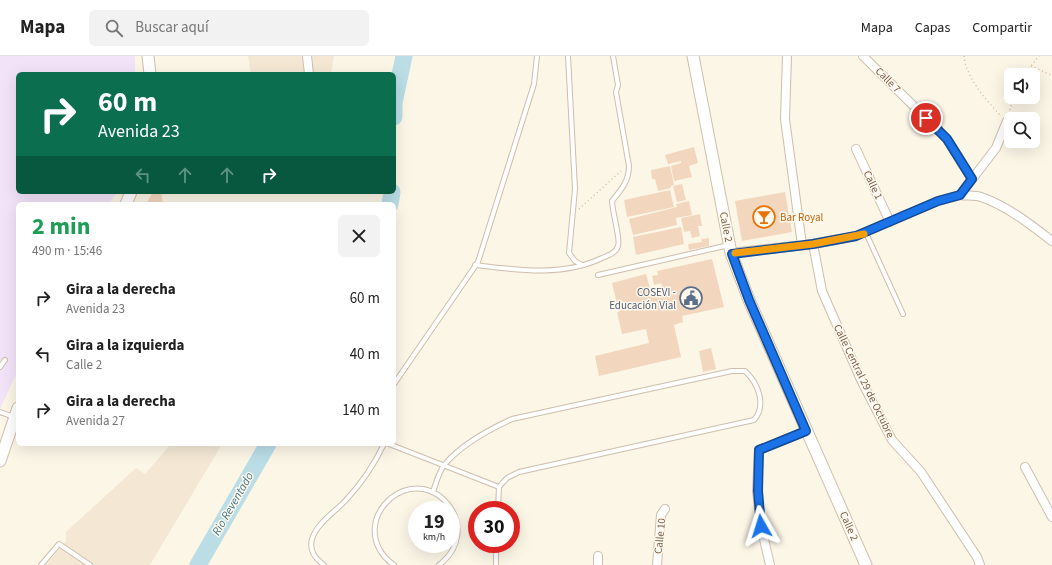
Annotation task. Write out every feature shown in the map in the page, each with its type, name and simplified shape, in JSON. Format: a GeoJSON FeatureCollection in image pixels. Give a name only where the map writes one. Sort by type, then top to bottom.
{"type":"FeatureCollection","features":[{"type":"Feature","properties":{"kind":"street"},"geometry":{"type":"LineString","coordinates":[[148,56],[150,72]]}},
{"type":"Feature","properties":{"kind":"street"},"geometry":{"type":"LineString","coordinates":[[307,56],[309,72]]}},
{"type":"Feature","properties":{"kind":"street","name":"Calle 2"},"geometry":{"type":"LineString","coordinates":[[693,56],[731,249],[749,300],[866,565]]}},
{"type":"Feature","properties":{"kind":"street"},"geometry":{"type":"LineString","coordinates":[[787,56],[785,119],[802,245]]}},
{"type":"Feature","properties":{"kind":"street","name":"Calle 7"},"geometry":{"type":"LineString","coordinates":[[863,56],[947,139],[972,179]]}},
{"type":"Feature","properties":{"kind":"street"},"geometry":{"type":"LineString","coordinates":[[960,195],[996,148],[1004,128]]}},
{"type":"Feature","properties":{"kind":"street","name":"Calle 1"},"geometry":{"type":"LineString","coordinates":[[856,149],[890,222]]}},
{"type":"Feature","properties":{"kind":"street"},"geometry":{"type":"LineString","coordinates":[[731,249],[813,244],[866,233],[938,201],[960,195],[980,197],[996,204],[1025,220],[1052,241]]}},
{"type":"Feature","properties":{"kind":"street","name":"Calle Central 29 de Octubre"},"geometry":{"type":"LineString","coordinates":[[813,244],[822,291],[875,407],[892,440],[921,472],[977,557],[980,565]]}},
{"type":"Feature","properties":{"kind":"street"},"geometry":{"type":"LineString","coordinates":[[0,461],[16,413]]}},
{"type":"Feature","properties":{"kind":"street"},"geometry":{"type":"LineString","coordinates":[[770,565],[761,526],[758,498],[759,450],[806,431]]}},
{"type":"Feature","properties":{"kind":"street"},"geometry":{"type":"LineString","coordinates":[[1025,467],[1052,517]]}},
{"type":"Feature","properties":{"kind":"street","name":"Calle 10"},"geometry":{"type":"LineString","coordinates":[[657,565],[661,515],[665,509]]}},
{"type":"Feature","properties":{"kind":"street"},"geometry":{"type":"LineString","coordinates":[[598,556],[598,565]]}},
{"type":"Feature","properties":{"kind":"lane"},"geometry":{"type":"LineString","coordinates":[[396,381],[475,265],[534,84],[537,56]]}},
{"type":"Feature","properties":{"kind":"lane"},"geometry":{"type":"LineString","coordinates":[[568,56],[575,189],[569,253],[575,261],[583,266]]}},
{"type":"Feature","properties":{"kind":"lane"},"geometry":{"type":"LineString","coordinates":[[475,265],[513,270],[545,270],[583,266],[614,253],[620,241],[613,219],[612,201],[624,186],[629,173],[629,166],[616,92],[618,85],[613,56]]}},
{"type":"Feature","properties":{"kind":"lane"},"geometry":{"type":"LineString","coordinates":[[866,233],[903,314]]}},
{"type":"Feature","properties":{"kind":"lane"},"geometry":{"type":"LineString","coordinates":[[598,275],[731,249]]}},
{"type":"Feature","properties":{"kind":"lane"},"geometry":{"type":"LineString","coordinates":[[0,367],[5,360]]}},
{"type":"Feature","properties":{"kind":"lane"},"geometry":{"type":"LineString","coordinates":[[433,492],[445,464],[469,444],[512,419],[732,371],[745,371],[753,379],[761,406],[760,414],[754,420],[519,472],[507,478],[499,487],[498,501]]}},
{"type":"Feature","properties":{"kind":"lane"},"geometry":{"type":"LineString","coordinates":[[0,412],[16,413]]}},
{"type":"Feature","properties":{"kind":"lane"},"geometry":{"type":"LineString","coordinates":[[324,565],[316,559],[311,549],[315,531],[346,500],[372,468],[383,446]]}},
{"type":"Feature","properties":{"kind":"lane"},"geometry":{"type":"LineString","coordinates":[[395,446],[445,464],[499,487]]}},
{"type":"Feature","properties":{"kind":"lane"},"geometry":{"type":"LineString","coordinates":[[394,565],[388,561],[380,550],[375,538],[375,526],[378,513],[386,502],[396,494],[408,490],[421,489],[433,492],[444,499],[453,509],[458,522],[458,535],[455,548],[447,559],[439,565]]}},
{"type":"Feature","properties":{"kind":"lane"},"geometry":{"type":"LineString","coordinates":[[41,565],[60,544],[90,565]]}},
{"type":"Feature","properties":{"kind":"lane"},"geometry":{"type":"LineString","coordinates":[[496,553],[496,565]]}},
{"type":"Feature","properties":{"kind":"path"},"geometry":{"type":"LineString","coordinates":[[964,56],[964,62],[982,96],[1004,118]]}},
{"type":"Feature","properties":{"kind":"path"},"geometry":{"type":"LineString","coordinates":[[1039,56],[1031,66],[1051,75]]}},
{"type":"Feature","properties":{"kind":"path"},"geometry":{"type":"LineString","coordinates":[[572,216],[629,166]]}},
{"type":"Feature","properties":{"kind":"shaded area"},"geometry":{"type":"Polygon","coordinates":[[[0,56],[135,56],[135,72],[16,72],[16,194],[116,194],[110,202],[16,202],[16,374],[0,409],[0,56]]]}},
{"type":"Feature","properties":{"kind":"shaded area"},"geometry":{"type":"Polygon","coordinates":[[[248,56],[334,56],[331,72],[251,72],[248,56]]]}},
{"type":"Feature","properties":{"kind":"shaded area"},"geometry":{"type":"Polygon","coordinates":[[[169,446],[221,446],[150,565],[46,565],[66,541],[66,532],[136,468],[145,474],[169,446]]]}},
{"type":"Feature","properties":{"kind":"building"},"geometry":{"type":"Polygon","coordinates":[[[694,147],[698,163],[689,166],[692,177],[674,181],[671,166],[681,163],[681,161],[668,164],[665,155],[694,147]]]}},
{"type":"Feature","properties":{"kind":"building"},"geometry":{"type":"Polygon","coordinates":[[[670,166],[674,185],[671,186],[671,188],[658,191],[655,179],[652,179],[651,170],[670,166]]]}},
{"type":"Feature","properties":{"kind":"building"},"geometry":{"type":"Polygon","coordinates":[[[682,184],[686,200],[677,202],[673,186],[682,184]]]}},
{"type":"Feature","properties":{"kind":"building"},"geometry":{"type":"Polygon","coordinates":[[[670,190],[674,207],[627,217],[624,200],[670,190]]]}},
{"type":"Feature","properties":{"kind":"building","name":"Bar Royal"},"geometry":{"type":"Polygon","coordinates":[[[785,192],[792,232],[742,241],[735,201],[785,192]]]}},
{"type":"Feature","properties":{"kind":"building"},"geometry":{"type":"Polygon","coordinates":[[[152,194],[161,194],[163,202],[147,202],[152,194]]]}},
{"type":"Feature","properties":{"kind":"building"},"geometry":{"type":"Polygon","coordinates":[[[689,201],[692,215],[676,218],[677,225],[633,235],[629,219],[677,207],[676,204],[689,201]]]}},
{"type":"Feature","properties":{"kind":"building"},"geometry":{"type":"Polygon","coordinates":[[[700,214],[702,226],[698,226],[700,236],[692,238],[690,231],[684,232],[681,218],[700,214]]]}},
{"type":"Feature","properties":{"kind":"building"},"geometry":{"type":"Polygon","coordinates":[[[681,227],[684,244],[636,255],[633,237],[681,227]]]}},
{"type":"Feature","properties":{"kind":"building"},"geometry":{"type":"Polygon","coordinates":[[[709,238],[709,246],[689,250],[688,244],[702,242],[701,239],[709,238]]]}},
{"type":"Feature","properties":{"kind":"building"},"geometry":{"type":"Polygon","coordinates":[[[712,259],[724,307],[682,316],[683,322],[674,325],[681,357],[599,376],[595,356],[649,343],[646,329],[622,334],[617,312],[619,312],[612,283],[646,274],[650,288],[655,288],[662,286],[661,283],[654,285],[652,276],[658,275],[657,271],[712,259]]]}},
{"type":"Feature","properties":{"kind":"building"},"geometry":{"type":"Polygon","coordinates":[[[711,348],[716,369],[703,372],[699,351],[711,348]]]}},
{"type":"Feature","properties":{"kind":"waterway","name":"Rio Reventado"},"geometry":{"type":"LineString","coordinates":[[396,94],[404,56]]}},
{"type":"Feature","properties":{"kind":"waterway","name":"Rio Reventado"},"geometry":{"type":"LineString","coordinates":[[390,202],[392,194]]}},
{"type":"Feature","properties":{"kind":"waterway","name":"Rio Reventado"},"geometry":{"type":"LineString","coordinates":[[198,565],[267,446]]}},
{"type":"Feature","properties":{"kind":"slow traffic"},"geometry":{"type":"LineString","coordinates":[[735,253],[813,244],[864,234]]}},
{"type":"Feature","properties":{"kind":"place","name":"Bar Royal"},"geometry":{"type":"Point","coordinates":[764,217]}},
{"type":"Feature","properties":{"kind":"place","name":"COSEVI - Educación Vial"},"geometry":{"type":"Point","coordinates":[691,298]}},
{"type":"Feature","properties":{"kind":"route"},"geometry":{"type":"LineString","coordinates":[[761,526],[758,491],[759,450],[806,431],[749,300],[732,254],[813,244],[856,236],[938,201],[960,195],[972,179],[947,139],[926,118]]}}]}
